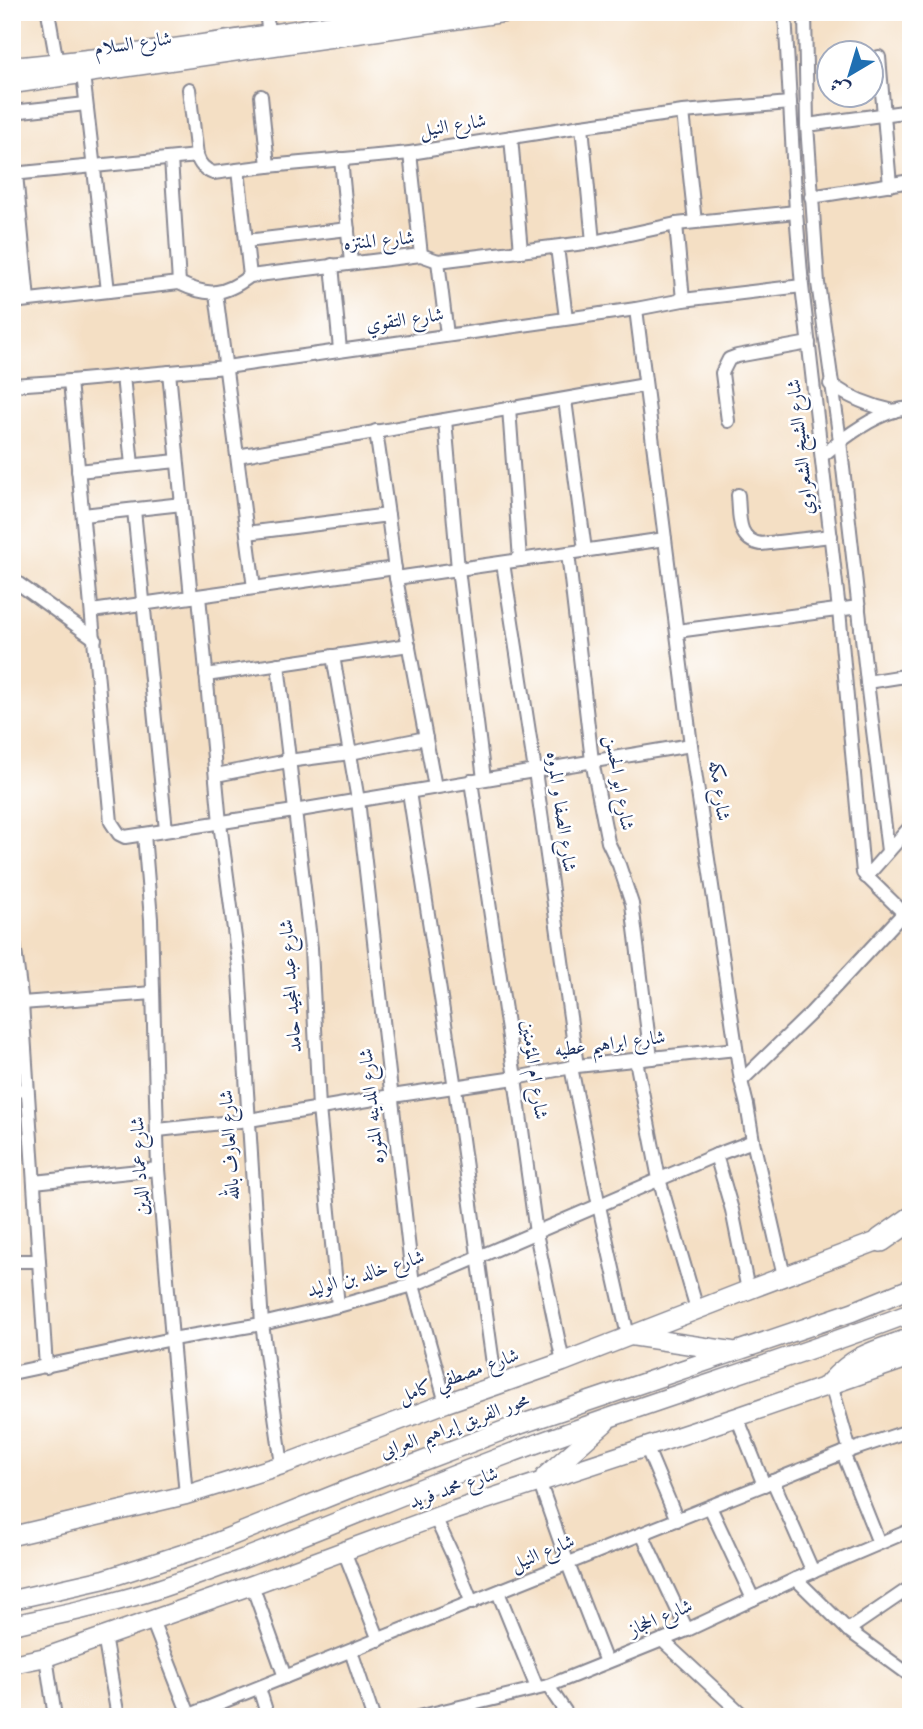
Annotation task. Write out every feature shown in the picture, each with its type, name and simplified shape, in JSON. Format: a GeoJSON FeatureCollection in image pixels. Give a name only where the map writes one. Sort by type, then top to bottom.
{"type":"FeatureCollection","features":[{"type":"Feature","properties":{"kind":"highway"},"geometry":{"type":"LineString","coordinates":[[881,1240],[911,1219]]}},
{"type":"Feature","properties":{"kind":"highway"},"geometry":{"type":"LineString","coordinates":[[831,1384],[847,1368],[867,1355],[911,1340]]}},
{"type":"Feature","properties":{"kind":"street"},"geometry":{"type":"LineString","coordinates":[[48,12],[57,63]]}},
{"type":"Feature","properties":{"kind":"street"},"geometry":{"type":"LineString","coordinates":[[266,12],[269,34]]}},
{"type":"Feature","properties":{"kind":"street","name":"شارع السلام"},"geometry":{"type":"LineString","coordinates":[[12,67],[269,34],[402,12]]}},
{"type":"Feature","properties":{"kind":"street","name":"شارع السلام"},"geometry":{"type":"LineString","coordinates":[[12,83],[509,12]]}},
{"type":"Feature","properties":{"kind":"street","name":"شارع الشيخ الشعراوي"},"geometry":{"type":"LineString","coordinates":[[785,12],[802,286],[839,610],[863,873],[866,877]]}},
{"type":"Feature","properties":{"kind":"street","name":"شارع الشيخ الشعراوي"},"geometry":{"type":"LineString","coordinates":[[805,12],[807,125],[818,283],[840,441],[888,851]]}},
{"type":"Feature","properties":{"kind":"street"},"geometry":{"type":"LineString","coordinates":[[83,74],[108,291]]}},
{"type":"Feature","properties":{"kind":"street"},"geometry":{"type":"LineString","coordinates":[[29,300],[14,174],[197,156],[189,89]]}},
{"type":"Feature","properties":{"kind":"street"},"geometry":{"type":"LineString","coordinates":[[261,96],[268,166]]}},
{"type":"Feature","properties":{"kind":"street","name":"شارع النيل"},"geometry":{"type":"LineString","coordinates":[[197,156],[200,164],[213,173],[410,153],[582,126],[790,103]]}},
{"type":"Feature","properties":{"kind":"street"},"geometry":{"type":"LineString","coordinates":[[12,112],[86,104]]}},
{"type":"Feature","properties":{"kind":"street"},"geometry":{"type":"LineString","coordinates":[[883,108],[890,185]]}},
{"type":"Feature","properties":{"kind":"street"},"geometry":{"type":"LineString","coordinates":[[807,125],[911,111]]}},
{"type":"Feature","properties":{"kind":"street"},"geometry":{"type":"LineString","coordinates":[[683,113],[695,222]]}},
{"type":"Feature","properties":{"kind":"street"},"geometry":{"type":"LineString","coordinates":[[582,126],[593,242]]}},
{"type":"Feature","properties":{"kind":"street"},"geometry":{"type":"LineString","coordinates":[[511,136],[521,251]]}},
{"type":"Feature","properties":{"kind":"street"},"geometry":{"type":"LineString","coordinates":[[410,153],[421,255]]}},
{"type":"Feature","properties":{"kind":"street"},"geometry":{"type":"LineString","coordinates":[[171,159],[178,283]]}},
{"type":"Feature","properties":{"kind":"street"},"geometry":{"type":"LineString","coordinates":[[341,159],[351,263]]}},
{"type":"Feature","properties":{"kind":"street"},"geometry":{"type":"LineString","coordinates":[[238,170],[250,276]]}},
{"type":"Feature","properties":{"kind":"street"},"geometry":{"type":"LineString","coordinates":[[811,197],[911,181]]}},
{"type":"Feature","properties":{"kind":"street","name":"شارع المنتزه"},"geometry":{"type":"LineString","coordinates":[[216,293],[234,287],[250,276],[421,255],[438,261],[558,247],[695,222],[796,212]]}},
{"type":"Feature","properties":{"kind":"street"},"geometry":{"type":"LineString","coordinates":[[676,225],[684,300]]}},
{"type":"Feature","properties":{"kind":"street"},"geometry":{"type":"LineString","coordinates":[[246,241],[348,229]]}},
{"type":"Feature","properties":{"kind":"street"},"geometry":{"type":"LineString","coordinates":[[558,247],[566,318]]}},
{"type":"Feature","properties":{"kind":"street"},"geometry":{"type":"LineString","coordinates":[[438,261],[447,335]]}},
{"type":"Feature","properties":{"kind":"street"},"geometry":{"type":"LineString","coordinates":[[332,265],[341,350]]}},
{"type":"Feature","properties":{"kind":"street"},"geometry":{"type":"LineString","coordinates":[[12,302],[178,283],[197,291],[216,293],[254,588]]}},
{"type":"Feature","properties":{"kind":"street","name":"شارع التقوي"},"geometry":{"type":"LineString","coordinates":[[12,385],[226,367],[684,300],[802,286]]}},
{"type":"Feature","properties":{"kind":"street","name":"شارع مكه"},"geometry":{"type":"LineString","coordinates":[[636,309],[691,745],[741,1082],[784,1276]]}},
{"type":"Feature","properties":{"kind":"street"},"geometry":{"type":"LineString","coordinates":[[728,421],[722,373],[729,359],[809,343]]}},
{"type":"Feature","properties":{"kind":"street"},"geometry":{"type":"LineString","coordinates":[[812,367],[832,386],[851,397],[894,411]]}},
{"type":"Feature","properties":{"kind":"street","name":"شارع العارف بالله"},"geometry":{"type":"LineString","coordinates":[[169,372],[182,504],[206,675],[220,823],[239,968],[262,1324],[282,1465]]}},
{"type":"Feature","properties":{"kind":"street"},"geometry":{"type":"LineString","coordinates":[[123,376],[132,465]]}},
{"type":"Feature","properties":{"kind":"street"},"geometry":{"type":"LineString","coordinates":[[70,382],[111,822],[119,834],[144,834],[220,823],[691,745]]}},
{"type":"Feature","properties":{"kind":"street"},"geometry":{"type":"LineString","coordinates":[[237,456],[645,385]]}},
{"type":"Feature","properties":{"kind":"street"},"geometry":{"type":"LineString","coordinates":[[565,400],[585,550]]}},
{"type":"Feature","properties":{"kind":"street"},"geometry":{"type":"LineString","coordinates":[[509,408],[520,560]]}},
{"type":"Feature","properties":{"kind":"street"},"geometry":{"type":"LineString","coordinates":[[822,456],[866,424],[894,411],[911,408]]}},
{"type":"Feature","properties":{"kind":"street"},"geometry":{"type":"LineString","coordinates":[[445,419],[457,569],[484,779]]}},
{"type":"Feature","properties":{"kind":"street"},"geometry":{"type":"LineString","coordinates":[[376,431],[395,573],[435,787]]}},
{"type":"Feature","properties":{"kind":"street"},"geometry":{"type":"LineString","coordinates":[[78,471],[177,461]]}},
{"type":"Feature","properties":{"kind":"street"},"geometry":{"type":"LineString","coordinates":[[738,495],[741,530],[746,539],[761,544],[831,537]]}},
{"type":"Feature","properties":{"kind":"street"},"geometry":{"type":"LineString","coordinates":[[83,515],[182,504]]}},
{"type":"Feature","properties":{"kind":"street"},"geometry":{"type":"LineString","coordinates":[[134,510],[166,830]]}},
{"type":"Feature","properties":{"kind":"street"},"geometry":{"type":"LineString","coordinates":[[247,533],[388,515]]}},
{"type":"Feature","properties":{"kind":"street"},"geometry":{"type":"LineString","coordinates":[[92,611],[254,588],[457,569],[665,539]]}},
{"type":"Feature","properties":{"kind":"street","name":"شارع ابو الحسن"},"geometry":{"type":"LineString","coordinates":[[568,553],[592,761],[608,842],[632,904],[651,1058]]}},
{"type":"Feature","properties":{"kind":"street","name":"شارع الصفا و المروه"},"geometry":{"type":"LineString","coordinates":[[503,563],[535,771],[574,1067],[598,1206],[628,1336]]}},
{"type":"Feature","properties":{"kind":"street"},"geometry":{"type":"LineString","coordinates":[[12,579],[95,639]]}},
{"type":"Feature","properties":{"kind":"street"},"geometry":{"type":"LineString","coordinates":[[677,631],[859,607]]}},
{"type":"Feature","properties":{"kind":"street"},"geometry":{"type":"LineString","coordinates":[[206,675],[409,645]]}},
{"type":"Feature","properties":{"kind":"street","name":"شارع المدينه المنوره"},"geometry":{"type":"LineString","coordinates":[[333,656],[358,800],[413,1285],[446,1403]]}},
{"type":"Feature","properties":{"kind":"street","name":"شارع عبد المجيد حامد"},"geometry":{"type":"LineString","coordinates":[[278,664],[311,948],[319,1108],[338,1306]]}},
{"type":"Feature","properties":{"kind":"street"},"geometry":{"type":"LineString","coordinates":[[867,682],[911,675]]}},
{"type":"Feature","properties":{"kind":"street"},"geometry":{"type":"LineString","coordinates":[[216,775],[426,738]]}},
{"type":"Feature","properties":{"kind":"street","name":"شارع ام المؤمنين"},"geometry":{"type":"LineString","coordinates":[[471,781],[536,1233],[563,1362]]}},
{"type":"Feature","properties":{"kind":"street"},"geometry":{"type":"LineString","coordinates":[[409,792],[455,1088],[496,1386]]}},
{"type":"Feature","properties":{"kind":"street"},"geometry":{"type":"LineString","coordinates":[[741,1082],[908,913],[866,877],[911,826]]}},
{"type":"Feature","properties":{"kind":"street","name":"شارع عماد الدين"},"geometry":{"type":"LineString","coordinates":[[144,834],[151,919],[158,1169],[186,1494]]}},
{"type":"Feature","properties":{"kind":"street"},"geometry":{"type":"LineString","coordinates":[[12,928],[22,1003],[46,1367]]}},
{"type":"Feature","properties":{"kind":"street"},"geometry":{"type":"LineString","coordinates":[[22,1003],[153,993]]}},
{"type":"Feature","properties":{"kind":"street","name":"شارع ابراهيم عطيه"},"geometry":{"type":"LineString","coordinates":[[158,1130],[249,1120],[574,1067],[736,1049]]}},
{"type":"Feature","properties":{"kind":"street"},"geometry":{"type":"LineString","coordinates":[[636,1060],[659,1180],[697,1309]]}},
{"type":"Feature","properties":{"kind":"street"},"geometry":{"type":"LineString","coordinates":[[12,1091],[27,1090]]}},
{"type":"Feature","properties":{"kind":"street","name":"شارع خالد بن الوليد"},"geometry":{"type":"LineString","coordinates":[[12,1373],[172,1339],[262,1324],[413,1285],[753,1141]]}},
{"type":"Feature","properties":{"kind":"street"},"geometry":{"type":"LineString","coordinates":[[716,1155],[732,1210],[748,1290]]}},
{"type":"Feature","properties":{"kind":"street"},"geometry":{"type":"LineString","coordinates":[[34,1182],[158,1169]]}},
{"type":"Feature","properties":{"kind":"street","name":"شارع مصطفي كامل"},"geometry":{"type":"LineString","coordinates":[[13,1536],[135,1508],[282,1465],[563,1362],[911,1229]]}},
{"type":"Feature","properties":{"kind":"street"},"geometry":{"type":"LineString","coordinates":[[12,1261],[39,1261]]}},
{"type":"Feature","properties":{"kind":"street","name":"محور الفريق إبراهيم العرابى"},"geometry":{"type":"LineString","coordinates":[[12,1601],[106,1579],[207,1546],[510,1428],[852,1312],[911,1288]]}},
{"type":"Feature","properties":{"kind":"street"},"geometry":{"type":"LineString","coordinates":[[12,1625],[158,1589],[282,1544],[508,1454],[911,1313]]}},
{"type":"Feature","properties":{"kind":"street"},"geometry":{"type":"LineString","coordinates":[[628,1336],[735,1352]]}},
{"type":"Feature","properties":{"kind":"street","name":"شارع محمد فريد"},"geometry":{"type":"LineString","coordinates":[[12,1664],[46,1657],[435,1517],[911,1357]]}},
{"type":"Feature","properties":{"kind":"street"},"geometry":{"type":"LineString","coordinates":[[831,1384],[847,1452],[878,1543]]}},
{"type":"Feature","properties":{"kind":"street"},"geometry":{"type":"LineString","coordinates":[[606,1662],[568,1564],[540,1481],[611,1417]]}},
{"type":"Feature","properties":{"kind":"street"},"geometry":{"type":"LineString","coordinates":[[737,1417],[813,1572]]}},
{"type":"Feature","properties":{"kind":"street","name":"شارع النيل"},"geometry":{"type":"LineString","coordinates":[[190,1716],[768,1483],[910,1431]]}},
{"type":"Feature","properties":{"kind":"street"},"geometry":{"type":"LineString","coordinates":[[646,1446],[677,1520]]}},
{"type":"Feature","properties":{"kind":"street"},"geometry":{"type":"LineString","coordinates":[[710,1507],[753,1599]]}},
{"type":"Feature","properties":{"kind":"street"},"geometry":{"type":"LineString","coordinates":[[435,1517],[471,1603]]}},
{"type":"Feature","properties":{"kind":"street","name":"شارع الحجاز"},"geometry":{"type":"LineString","coordinates":[[418,1717],[456,1712],[542,1687],[687,1630],[796,1579],[911,1530]]}},
{"type":"Feature","properties":{"kind":"street"},"geometry":{"type":"LineString","coordinates":[[642,1534],[687,1630]]}},
{"type":"Feature","properties":{"kind":"street"},"geometry":{"type":"LineString","coordinates":[[344,1550],[379,1640]]}},
{"type":"Feature","properties":{"kind":"street"},"geometry":{"type":"LineString","coordinates":[[796,1579],[848,1630],[909,1672]]}},
{"type":"Feature","properties":{"kind":"street"},"geometry":{"type":"LineString","coordinates":[[252,1585],[285,1677]]}},
{"type":"Feature","properties":{"kind":"street"},"geometry":{"type":"LineString","coordinates":[[848,1630],[911,1587]]}},
{"type":"Feature","properties":{"kind":"street"},"geometry":{"type":"LineString","coordinates":[[498,1592],[542,1687],[569,1717]]}},
{"type":"Feature","properties":{"kind":"street"},"geometry":{"type":"LineString","coordinates":[[152,1620],[190,1716]]}},
{"type":"Feature","properties":{"kind":"street"},"geometry":{"type":"LineString","coordinates":[[104,1636],[118,1717]]}},
{"type":"Feature","properties":{"kind":"street"},"geometry":{"type":"LineString","coordinates":[[662,1640],[745,1717]]}},
{"type":"Feature","properties":{"kind":"street"},"geometry":{"type":"LineString","coordinates":[[351,1651],[373,1717]]}},
{"type":"Feature","properties":{"kind":"street"},"geometry":{"type":"LineString","coordinates":[[46,1657],[55,1717]]}},
{"type":"Feature","properties":{"kind":"street"},"geometry":{"type":"LineString","coordinates":[[259,1688],[268,1717]]}}]}
